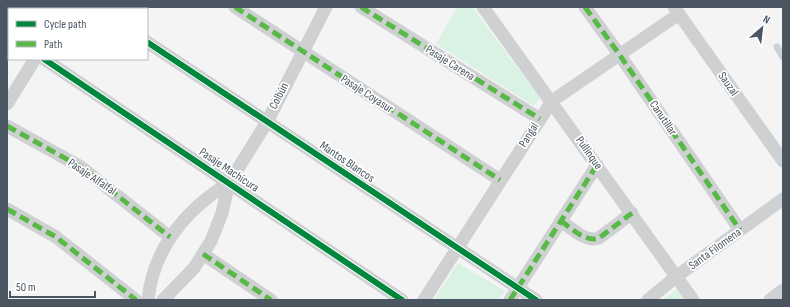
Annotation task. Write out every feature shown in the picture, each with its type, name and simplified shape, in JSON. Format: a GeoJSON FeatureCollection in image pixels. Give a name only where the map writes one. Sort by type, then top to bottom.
{"type":"FeatureCollection","features":[{"type":"Feature","properties":{"kind":"street","name":"Pasaje Coyasur"},"geometry":{"type":"LineString","coordinates":[[235,7],[500,180]]}},
{"type":"Feature","properties":{"kind":"street","name":"Colbún"},"geometry":{"type":"LineString","coordinates":[[163,300],[184,280],[203,254],[220,220],[229,183],[266,122],[326,7]]}},
{"type":"Feature","properties":{"kind":"street","name":"Pasaje Carena"},"geometry":{"type":"LineString","coordinates":[[362,7],[540,119]]}},
{"type":"Feature","properties":{"kind":"street","name":"Pullinque"},"geometry":{"type":"LineString","coordinates":[[483,7],[552,101],[693,300]]}},
{"type":"Feature","properties":{"kind":"street","name":"Canutillar"},"geometry":{"type":"LineString","coordinates":[[585,7],[740,230]]}},
{"type":"Feature","properties":{"kind":"street","name":"Pangal"},"geometry":{"type":"LineString","coordinates":[[424,300],[552,101],[619,54],[676,11]]}},
{"type":"Feature","properties":{"kind":"street","name":"Sauzal"},"geometry":{"type":"LineString","coordinates":[[676,11],[783,161]]}},
{"type":"Feature","properties":{"kind":"street","name":"Mantos Blancos"},"geometry":{"type":"LineString","coordinates":[[148,43],[536,300]]}},
{"type":"Feature","properties":{"kind":"street"},"geometry":{"type":"LineString","coordinates":[[7,104],[34,60]]}},
{"type":"Feature","properties":{"kind":"street","name":"Pasaje Machicura"},"geometry":{"type":"LineString","coordinates":[[45,60],[402,300]]}},
{"type":"Feature","properties":{"kind":"street","name":"Pasaje Alfalfal"},"geometry":{"type":"LineString","coordinates":[[7,126],[81,167],[170,237]]}},
{"type":"Feature","properties":{"kind":"street"},"geometry":{"type":"LineString","coordinates":[[510,300],[597,165]]}},
{"type":"Feature","properties":{"kind":"street","name":"Colbún"},"geometry":{"type":"LineString","coordinates":[[148,300],[156,265],[170,237],[202,201],[229,183]]}},
{"type":"Feature","properties":{"kind":"street","name":"Santa Filomena"},"geometry":{"type":"LineString","coordinates":[[648,300],[677,276],[783,199]]}},
{"type":"Feature","properties":{"kind":"street"},"geometry":{"type":"LineString","coordinates":[[7,209],[56,237],[136,300]]}},
{"type":"Feature","properties":{"kind":"street"},"geometry":{"type":"LineString","coordinates":[[561,221],[587,238],[596,239],[632,213]]}},
{"type":"Feature","properties":{"kind":"street"},"geometry":{"type":"LineString","coordinates":[[203,254],[271,300]]}},
{"type":"Feature","properties":{"kind":"street"},"geometry":{"type":"LineString","coordinates":[[770,300],[783,290]]}},
{"type":"Feature","properties":{"kind":"lane"},"geometry":{"type":"LineString","coordinates":[[777,47],[783,57]]}},
{"type":"Feature","properties":{"kind":"green space"},"geometry":{"type":"Polygon","coordinates":[[[457,7],[472,7],[540,98],[534,106],[436,44],[457,7]]]}},
{"type":"Feature","properties":{"kind":"green space"},"geometry":{"type":"Polygon","coordinates":[[[458,263],[505,291],[499,300],[434,300],[458,263]]]}},
{"type":"Feature","properties":{"kind":"green space"},"geometry":{"type":"Polygon","coordinates":[[[678,288],[686,300],[663,300],[678,288]]]}},
{"type":"Feature","properties":{"kind":"marked path"},"geometry":{"type":"LineString","coordinates":[[235,7],[500,180]]}},
{"type":"Feature","properties":{"kind":"marked path"},"geometry":{"type":"LineString","coordinates":[[361,7],[540,119]]}},
{"type":"Feature","properties":{"kind":"marked path"},"geometry":{"type":"LineString","coordinates":[[585,7],[740,230]]}},
{"type":"Feature","properties":{"kind":"marked path"},"geometry":{"type":"LineString","coordinates":[[7,126],[81,167],[170,237]]}},
{"type":"Feature","properties":{"kind":"marked path"},"geometry":{"type":"LineString","coordinates":[[510,300],[597,165]]}},
{"type":"Feature","properties":{"kind":"marked path"},"geometry":{"type":"LineString","coordinates":[[7,209],[56,237],[136,300]]}},
{"type":"Feature","properties":{"kind":"marked path"},"geometry":{"type":"LineString","coordinates":[[561,221],[584,237],[594,239],[599,238],[632,213]]}},
{"type":"Feature","properties":{"kind":"marked path"},"geometry":{"type":"LineString","coordinates":[[203,254],[271,300]]}},
{"type":"Feature","properties":{"kind":"cycle path"},"geometry":{"type":"LineString","coordinates":[[148,43],[536,300]]}},
{"type":"Feature","properties":{"kind":"cycle path"},"geometry":{"type":"LineString","coordinates":[[45,60],[402,300]]}}]}
